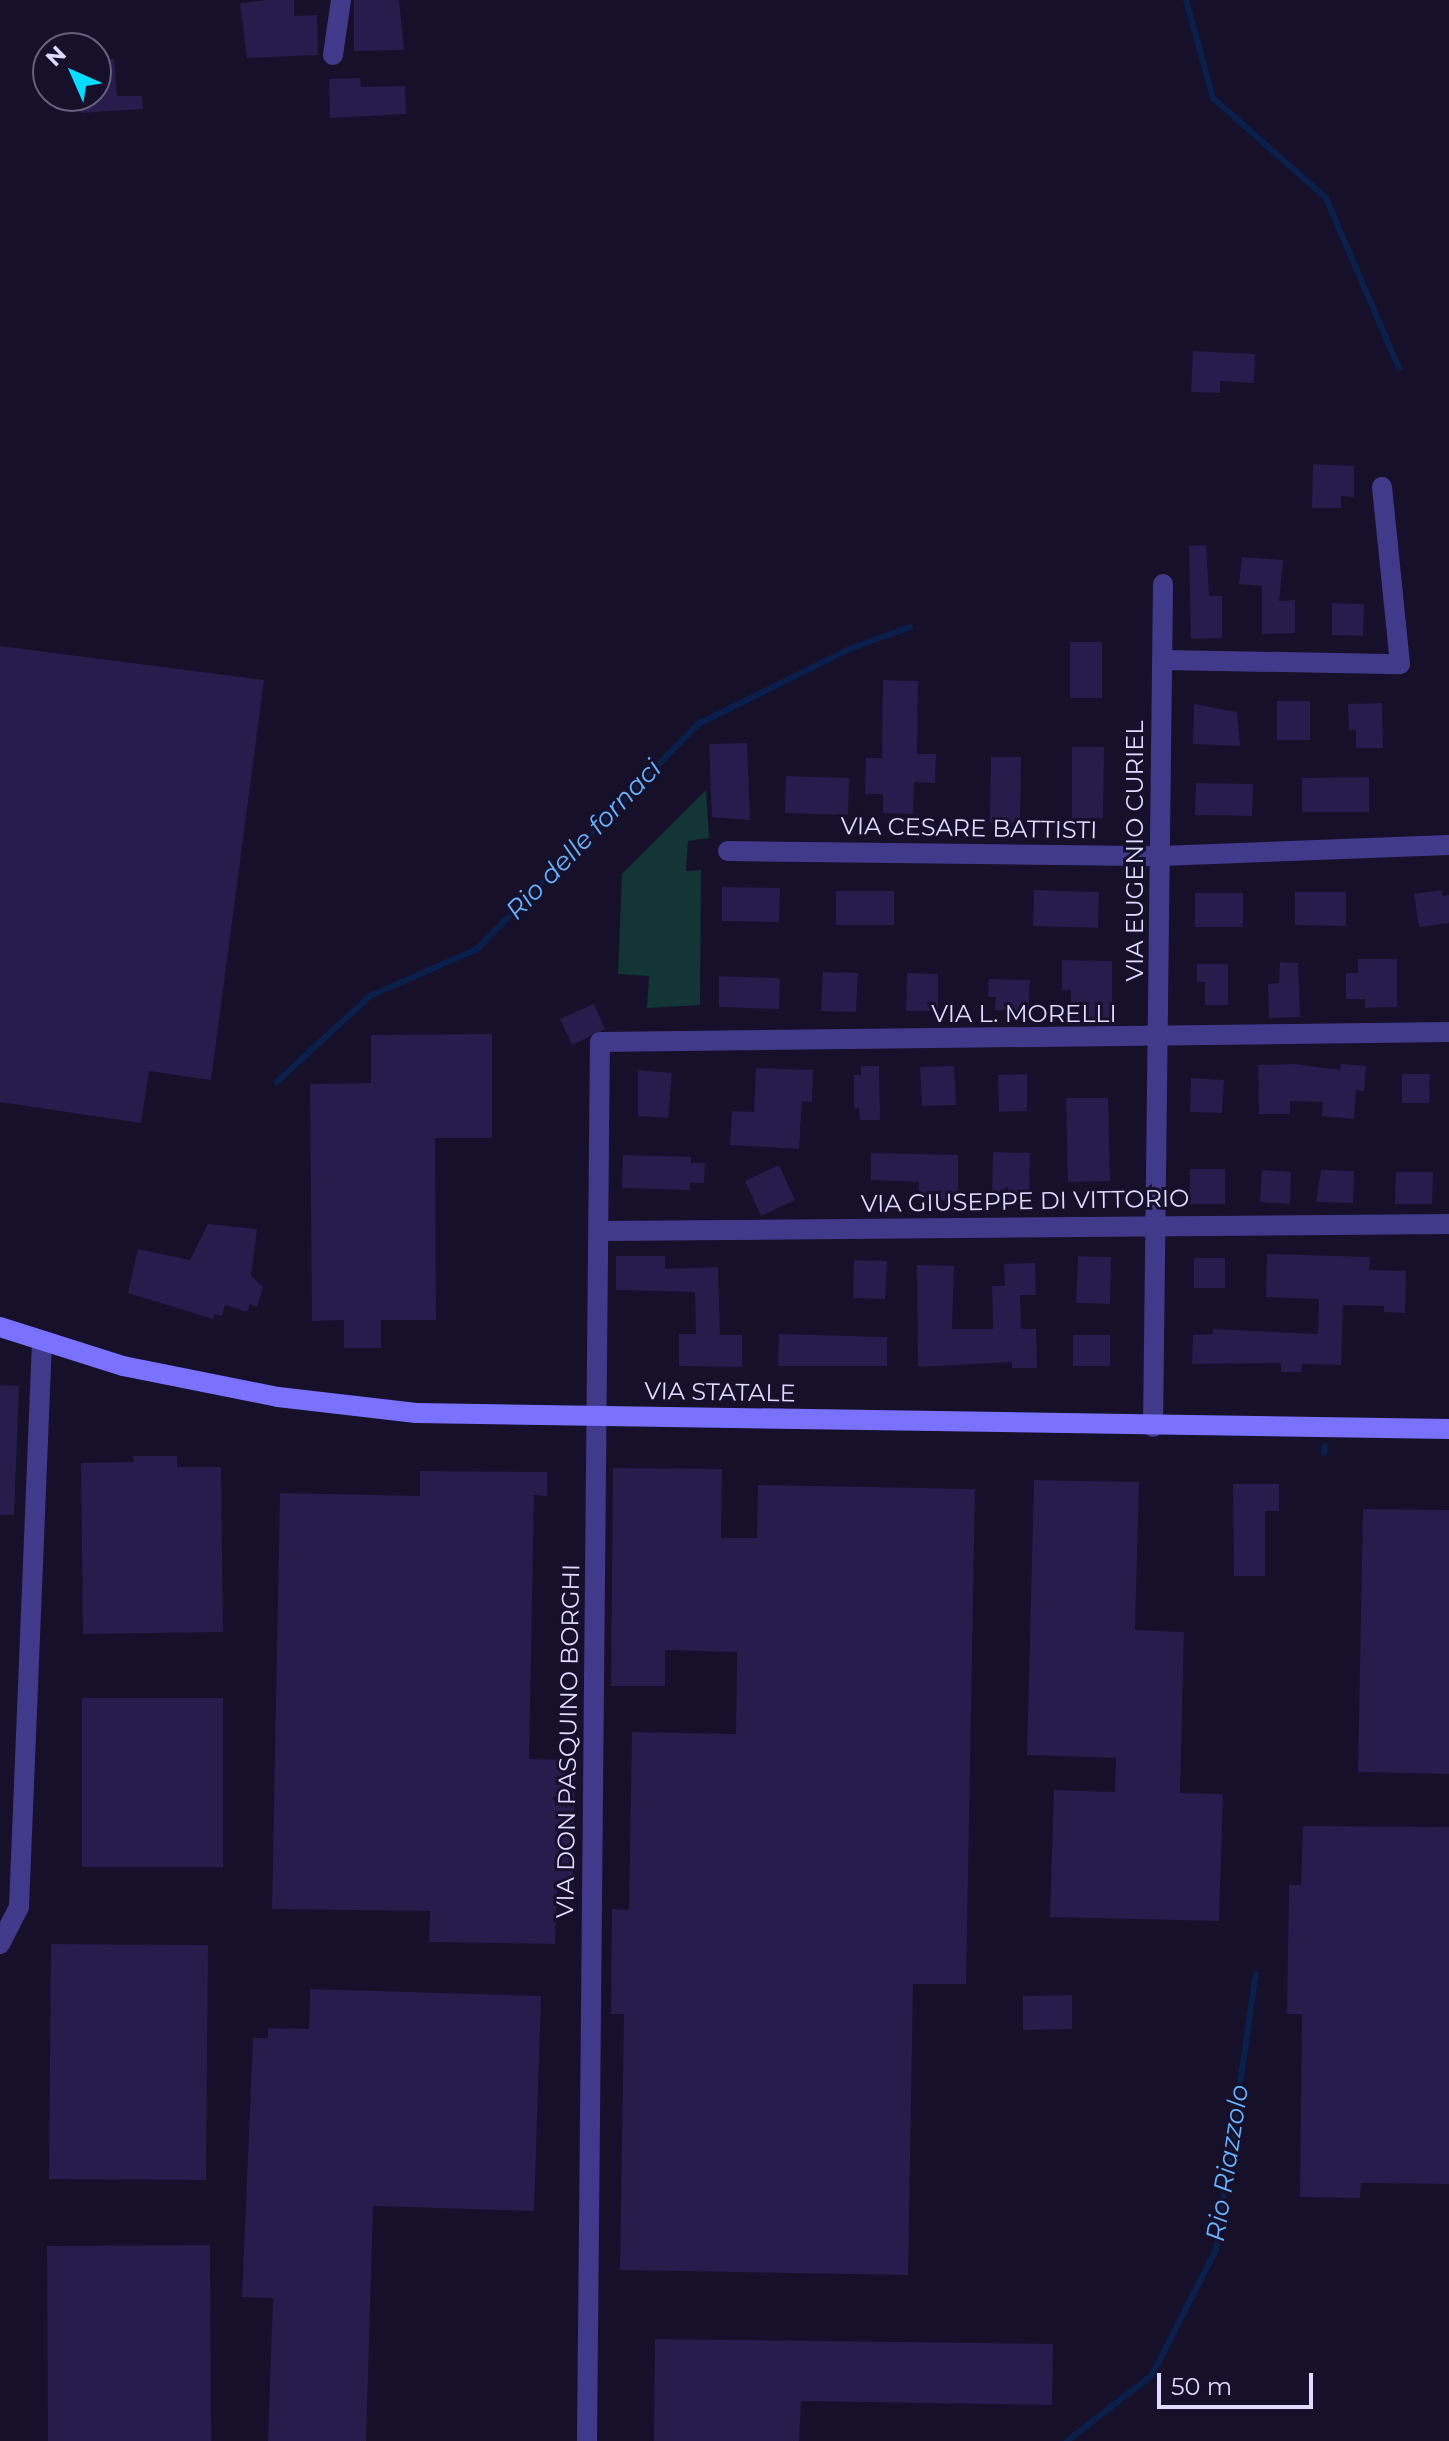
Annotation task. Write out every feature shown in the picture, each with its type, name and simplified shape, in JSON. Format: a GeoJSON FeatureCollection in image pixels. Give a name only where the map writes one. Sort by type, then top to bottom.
{"type":"FeatureCollection","features":[{"type":"Feature","properties":{"kind":"main road","name":"VIA STATALE"},"geometry":{"type":"LineString","coordinates":[[0,1327],[123,1366],[278,1397],[416,1413],[1153,1427],[1449,1429]]}},
{"type":"Feature","properties":{"kind":"street"},"geometry":{"type":"LineString","coordinates":[[333,55],[341,0]]}},
{"type":"Feature","properties":{"kind":"street"},"geometry":{"type":"LineString","coordinates":[[1163,660],[1400,664],[1382,487]]}},
{"type":"Feature","properties":{"kind":"street","name":"VIA EUGENIO CURIEL"},"geometry":{"type":"LineString","coordinates":[[1153,1427],[1158,1226],[1163,584]]}},
{"type":"Feature","properties":{"kind":"street","name":"VIA CESARE BATTISTI"},"geometry":{"type":"LineString","coordinates":[[728,851],[1161,856],[1449,845]]}},
{"type":"Feature","properties":{"kind":"street","name":"VIA L. MORELLI"},"geometry":{"type":"LineString","coordinates":[[600,1042],[1160,1039],[1449,1032]]}},
{"type":"Feature","properties":{"kind":"street","name":"VIA DON PASQUINO BORGHI"},"geometry":{"type":"LineString","coordinates":[[587,2441],[597,1416],[602,1231],[600,1042]]}},
{"type":"Feature","properties":{"kind":"street","name":"VIA GIUSEPPE DI VITTORIO"},"geometry":{"type":"LineString","coordinates":[[602,1231],[1449,1224]]}},
{"type":"Feature","properties":{"kind":"street"},"geometry":{"type":"LineString","coordinates":[[0,1944],[19,1907],[42,1341]]}},
{"type":"Feature","properties":{"kind":"green space"},"geometry":{"type":"Polygon","coordinates":[[[706,790],[709,838],[688,841],[686,871],[701,870],[700,1005],[647,1008],[649,976],[618,974],[622,874],[706,790]]]}},
{"type":"Feature","properties":{"kind":"building"},"geometry":{"type":"Polygon","coordinates":[[[294,0],[294,16],[317,15],[318,55],[247,58],[240,3],[294,0]]]}},
{"type":"Feature","properties":{"kind":"building"},"geometry":{"type":"Polygon","coordinates":[[[354,0],[399,0],[404,50],[354,51],[354,0]]]}},
{"type":"Feature","properties":{"kind":"building"},"geometry":{"type":"Polygon","coordinates":[[[112,59],[117,96],[142,96],[143,109],[112,111],[112,59]]]}},
{"type":"Feature","properties":{"kind":"building"},"geometry":{"type":"Polygon","coordinates":[[[360,78],[361,87],[405,86],[406,114],[330,118],[329,79],[360,78]]]}},
{"type":"Feature","properties":{"kind":"building"},"geometry":{"type":"Polygon","coordinates":[[[1193,351],[1255,354],[1254,383],[1220,381],[1220,393],[1191,392],[1193,351]]]}},
{"type":"Feature","properties":{"kind":"building"},"geometry":{"type":"Polygon","coordinates":[[[1313,464],[1354,466],[1354,497],[1341,496],[1341,508],[1312,508],[1313,464]]]}},
{"type":"Feature","properties":{"kind":"building"},"geometry":{"type":"Polygon","coordinates":[[[1206,545],[1209,596],[1222,596],[1222,638],[1191,639],[1189,546],[1206,545]]]}},
{"type":"Feature","properties":{"kind":"building"},"geometry":{"type":"Polygon","coordinates":[[[1242,557],[1283,560],[1279,601],[1295,600],[1295,633],[1262,634],[1262,586],[1239,584],[1242,557]]]}},
{"type":"Feature","properties":{"kind":"building"},"geometry":{"type":"Polygon","coordinates":[[[1332,603],[1364,604],[1363,636],[1332,635],[1332,603]]]}},
{"type":"Feature","properties":{"kind":"building"},"geometry":{"type":"Polygon","coordinates":[[[1070,642],[1102,642],[1102,698],[1070,698],[1070,642]]]}},
{"type":"Feature","properties":{"kind":"building"},"geometry":{"type":"Polygon","coordinates":[[[0,646],[264,680],[211,1080],[149,1071],[141,1123],[0,1102],[0,646]]]}},
{"type":"Feature","properties":{"kind":"building"},"geometry":{"type":"Polygon","coordinates":[[[883,680],[918,681],[917,754],[936,754],[935,783],[914,782],[913,814],[883,813],[883,794],[865,794],[866,758],[882,758],[883,680]]]}},
{"type":"Feature","properties":{"kind":"building"},"geometry":{"type":"Polygon","coordinates":[[[1277,701],[1310,701],[1310,740],[1277,740],[1277,701]]]}},
{"type":"Feature","properties":{"kind":"building"},"geometry":{"type":"Polygon","coordinates":[[[1382,703],[1383,748],[1356,748],[1356,730],[1349,730],[1348,704],[1382,703]]]}},
{"type":"Feature","properties":{"kind":"building"},"geometry":{"type":"Polygon","coordinates":[[[1194,704],[1237,712],[1240,746],[1193,744],[1194,704]]]}},
{"type":"Feature","properties":{"kind":"building"},"geometry":{"type":"Polygon","coordinates":[[[747,743],[750,820],[712,817],[709,744],[747,743]]]}},
{"type":"Feature","properties":{"kind":"building"},"geometry":{"type":"Polygon","coordinates":[[[1072,747],[1104,747],[1103,818],[1072,818],[1072,747]]]}},
{"type":"Feature","properties":{"kind":"building"},"geometry":{"type":"Polygon","coordinates":[[[991,757],[1021,757],[1020,823],[990,822],[991,757]]]}},
{"type":"Feature","properties":{"kind":"building"},"geometry":{"type":"Polygon","coordinates":[[[786,776],[849,778],[848,815],[785,813],[786,776]]]}},
{"type":"Feature","properties":{"kind":"building"},"geometry":{"type":"Polygon","coordinates":[[[1369,777],[1369,812],[1302,812],[1302,778],[1369,777]]]}},
{"type":"Feature","properties":{"kind":"building"},"geometry":{"type":"Polygon","coordinates":[[[1196,783],[1253,784],[1252,816],[1195,815],[1196,783]]]}},
{"type":"Feature","properties":{"kind":"building"},"geometry":{"type":"Polygon","coordinates":[[[722,887],[780,888],[779,922],[722,921],[722,887]]]}},
{"type":"Feature","properties":{"kind":"building"},"geometry":{"type":"Polygon","coordinates":[[[1034,890],[1099,892],[1098,928],[1033,926],[1034,890]]]}},
{"type":"Feature","properties":{"kind":"building"},"geometry":{"type":"Polygon","coordinates":[[[1442,890],[1443,896],[1449,895],[1449,923],[1419,927],[1414,894],[1442,890]]]}},
{"type":"Feature","properties":{"kind":"building"},"geometry":{"type":"Polygon","coordinates":[[[836,891],[894,891],[894,925],[836,925],[836,891]]]}},
{"type":"Feature","properties":{"kind":"building"},"geometry":{"type":"Polygon","coordinates":[[[1295,892],[1346,892],[1346,926],[1295,925],[1295,892]]]}},
{"type":"Feature","properties":{"kind":"building"},"geometry":{"type":"Polygon","coordinates":[[[1195,893],[1243,893],[1243,927],[1195,927],[1195,893]]]}},
{"type":"Feature","properties":{"kind":"building"},"geometry":{"type":"Polygon","coordinates":[[[1358,959],[1397,959],[1397,1007],[1365,1008],[1365,999],[1346,999],[1346,973],[1358,973],[1358,959]]]}},
{"type":"Feature","properties":{"kind":"building"},"geometry":{"type":"Polygon","coordinates":[[[1062,960],[1112,961],[1112,1020],[1071,1019],[1071,990],[1062,990],[1062,960]]]}},
{"type":"Feature","properties":{"kind":"building"},"geometry":{"type":"Polygon","coordinates":[[[1280,962],[1298,963],[1300,1017],[1269,1018],[1268,984],[1279,983],[1280,962]]]}},
{"type":"Feature","properties":{"kind":"building"},"geometry":{"type":"Polygon","coordinates":[[[1197,964],[1228,964],[1228,1005],[1205,1005],[1205,982],[1197,982],[1197,964]]]}},
{"type":"Feature","properties":{"kind":"building"},"geometry":{"type":"Polygon","coordinates":[[[823,972],[858,973],[856,1012],[821,1011],[823,972]]]}},
{"type":"Feature","properties":{"kind":"building"},"geometry":{"type":"Polygon","coordinates":[[[907,973],[938,974],[938,1011],[906,1011],[907,973]]]}},
{"type":"Feature","properties":{"kind":"building"},"geometry":{"type":"Polygon","coordinates":[[[719,976],[780,978],[779,1009],[719,1007],[719,976]]]}},
{"type":"Feature","properties":{"kind":"building"},"geometry":{"type":"Polygon","coordinates":[[[989,979],[1030,980],[1028,1021],[1009,1020],[1008,1010],[995,1010],[996,997],[988,997],[989,979]]]}},
{"type":"Feature","properties":{"kind":"building"},"geometry":{"type":"Polygon","coordinates":[[[594,1004],[605,1029],[572,1045],[560,1019],[594,1004]]]}},
{"type":"Feature","properties":{"kind":"building"},"geometry":{"type":"Polygon","coordinates":[[[492,1034],[492,1138],[435,1138],[436,1320],[381,1320],[381,1348],[344,1348],[344,1320],[312,1321],[310,1084],[371,1083],[371,1035],[492,1034]]]}},
{"type":"Feature","properties":{"kind":"building"},"geometry":{"type":"Polygon","coordinates":[[[1295,1064],[1340,1070],[1341,1064],[1366,1066],[1364,1091],[1356,1090],[1354,1119],[1322,1116],[1323,1102],[1290,1101],[1290,1114],[1259,1114],[1258,1065],[1295,1064]]]}},
{"type":"Feature","properties":{"kind":"building"},"geometry":{"type":"Polygon","coordinates":[[[861,1066],[879,1066],[880,1120],[860,1120],[859,1108],[854,1108],[854,1075],[861,1075],[861,1066]]]}},
{"type":"Feature","properties":{"kind":"building"},"geometry":{"type":"Polygon","coordinates":[[[954,1066],[956,1105],[922,1106],[920,1067],[954,1066]]]}},
{"type":"Feature","properties":{"kind":"building"},"geometry":{"type":"Polygon","coordinates":[[[756,1068],[813,1070],[812,1102],[802,1101],[799,1149],[730,1145],[732,1111],[754,1112],[756,1068]]]}},
{"type":"Feature","properties":{"kind":"building"},"geometry":{"type":"Polygon","coordinates":[[[638,1070],[672,1073],[668,1118],[638,1116],[638,1070]]]}},
{"type":"Feature","properties":{"kind":"building"},"geometry":{"type":"Polygon","coordinates":[[[1027,1074],[1027,1111],[999,1112],[998,1075],[1027,1074]]]}},
{"type":"Feature","properties":{"kind":"building"},"geometry":{"type":"Polygon","coordinates":[[[1402,1074],[1430,1074],[1429,1103],[1402,1103],[1402,1074]]]}},
{"type":"Feature","properties":{"kind":"building"},"geometry":{"type":"Polygon","coordinates":[[[1191,1078],[1224,1080],[1222,1113],[1190,1112],[1191,1078]]]}},
{"type":"Feature","properties":{"kind":"building"},"geometry":{"type":"Polygon","coordinates":[[[1066,1098],[1108,1098],[1110,1181],[1068,1182],[1066,1098]]]}},
{"type":"Feature","properties":{"kind":"building"},"geometry":{"type":"Polygon","coordinates":[[[993,1152],[1030,1153],[1029,1200],[992,1200],[993,1152]]]}},
{"type":"Feature","properties":{"kind":"building"},"geometry":{"type":"Polygon","coordinates":[[[871,1153],[958,1155],[958,1200],[919,1200],[919,1182],[871,1180],[871,1153]]]}},
{"type":"Feature","properties":{"kind":"building"},"geometry":{"type":"Polygon","coordinates":[[[623,1155],[691,1157],[691,1163],[705,1163],[704,1183],[690,1183],[690,1190],[622,1188],[623,1155]]]}},
{"type":"Feature","properties":{"kind":"building"},"geometry":{"type":"Polygon","coordinates":[[[779,1165],[795,1200],[761,1216],[745,1181],[779,1165]]]}},
{"type":"Feature","properties":{"kind":"building"},"geometry":{"type":"Polygon","coordinates":[[[1190,1169],[1225,1169],[1225,1204],[1190,1204],[1190,1169]]]}},
{"type":"Feature","properties":{"kind":"building"},"geometry":{"type":"Polygon","coordinates":[[[1262,1170],[1291,1172],[1290,1204],[1260,1202],[1262,1170]]]}},
{"type":"Feature","properties":{"kind":"building"},"geometry":{"type":"Polygon","coordinates":[[[1321,1170],[1354,1171],[1353,1203],[1316,1202],[1321,1170]]]}},
{"type":"Feature","properties":{"kind":"building"},"geometry":{"type":"Polygon","coordinates":[[[1396,1172],[1433,1172],[1432,1204],[1395,1204],[1396,1172]]]}},
{"type":"Feature","properties":{"kind":"building"},"geometry":{"type":"Polygon","coordinates":[[[208,1224],[257,1229],[251,1276],[263,1287],[257,1307],[250,1304],[247,1312],[225,1305],[222,1316],[215,1314],[213,1319],[128,1293],[138,1249],[190,1260],[208,1224]]]}},
{"type":"Feature","properties":{"kind":"building"},"geometry":{"type":"Polygon","coordinates":[[[1267,1254],[1370,1257],[1369,1270],[1406,1271],[1405,1313],[1384,1312],[1384,1306],[1343,1305],[1341,1365],[1302,1364],[1301,1372],[1281,1372],[1281,1363],[1192,1364],[1193,1335],[1213,1334],[1213,1329],[1318,1334],[1319,1299],[1266,1297],[1267,1254]]]}},
{"type":"Feature","properties":{"kind":"building"},"geometry":{"type":"Polygon","coordinates":[[[616,1256],[665,1256],[665,1269],[718,1267],[720,1335],[742,1335],[742,1367],[679,1366],[679,1334],[696,1334],[695,1292],[616,1290],[616,1256]]]}},
{"type":"Feature","properties":{"kind":"building"},"geometry":{"type":"Polygon","coordinates":[[[1078,1256],[1111,1257],[1110,1304],[1076,1303],[1078,1256]]]}},
{"type":"Feature","properties":{"kind":"building"},"geometry":{"type":"Polygon","coordinates":[[[1194,1258],[1225,1258],[1225,1288],[1194,1288],[1194,1258]]]}},
{"type":"Feature","properties":{"kind":"building"},"geometry":{"type":"Polygon","coordinates":[[[854,1260],[887,1261],[885,1299],[853,1298],[854,1260]]]}},
{"type":"Feature","properties":{"kind":"building"},"geometry":{"type":"Polygon","coordinates":[[[1035,1263],[1036,1295],[1020,1295],[1021,1329],[1036,1329],[1037,1368],[1012,1368],[1012,1362],[918,1367],[917,1265],[954,1266],[952,1329],[993,1329],[992,1286],[1005,1286],[1004,1264],[1035,1263]]]}},
{"type":"Feature","properties":{"kind":"building"},"geometry":{"type":"Polygon","coordinates":[[[779,1334],[887,1337],[887,1366],[778,1366],[779,1334]]]}},
{"type":"Feature","properties":{"kind":"building"},"geometry":{"type":"Polygon","coordinates":[[[1073,1335],[1110,1335],[1110,1366],[1073,1366],[1073,1335]]]}},
{"type":"Feature","properties":{"kind":"building"},"geometry":{"type":"Polygon","coordinates":[[[0,1385],[19,1386],[14,1515],[0,1515],[0,1385]]]}},
{"type":"Feature","properties":{"kind":"building"},"geometry":{"type":"Polygon","coordinates":[[[133,1456],[177,1456],[177,1467],[221,1467],[223,1632],[83,1634],[81,1463],[134,1462],[133,1456]]]}},
{"type":"Feature","properties":{"kind":"building"},"geometry":{"type":"Polygon","coordinates":[[[613,1468],[722,1469],[721,1538],[757,1538],[758,1485],[975,1489],[966,1984],[913,1984],[908,2275],[620,2270],[624,2014],[611,2014],[612,1909],[629,1910],[632,1732],[736,1734],[737,1652],[665,1650],[665,1686],[611,1686],[613,1468]]]}},
{"type":"Feature","properties":{"kind":"building"},"geometry":{"type":"Polygon","coordinates":[[[420,1471],[547,1472],[547,1496],[534,1495],[529,1759],[575,1760],[573,1889],[557,1888],[555,1944],[429,1942],[430,1911],[272,1909],[280,1493],[420,1496],[420,1471]]]}},
{"type":"Feature","properties":{"kind":"building"},"geometry":{"type":"Polygon","coordinates":[[[1034,1480],[1139,1482],[1135,1630],[1184,1632],[1180,1793],[1223,1794],[1219,1921],[1050,1917],[1054,1790],[1115,1792],[1116,1758],[1027,1755],[1034,1480]]]}},
{"type":"Feature","properties":{"kind":"building"},"geometry":{"type":"Polygon","coordinates":[[[1233,1484],[1279,1484],[1279,1511],[1265,1511],[1265,1576],[1234,1576],[1233,1484]]]}},
{"type":"Feature","properties":{"kind":"building"},"geometry":{"type":"Polygon","coordinates":[[[1363,1509],[1449,1510],[1449,1774],[1358,1772],[1363,1509]]]}},
{"type":"Feature","properties":{"kind":"building"},"geometry":{"type":"Polygon","coordinates":[[[82,1698],[223,1698],[223,1867],[82,1867],[82,1698]]]}},
{"type":"Feature","properties":{"kind":"building"},"geometry":{"type":"Polygon","coordinates":[[[1303,1826],[1449,1827],[1449,2184],[1361,2183],[1360,2198],[1300,2197],[1302,2014],[1287,2014],[1289,1885],[1301,1885],[1303,1826]]]}},
{"type":"Feature","properties":{"kind":"building"},"geometry":{"type":"Polygon","coordinates":[[[51,1944],[208,1945],[206,2180],[49,2179],[51,1944]]]}},
{"type":"Feature","properties":{"kind":"building"},"geometry":{"type":"Polygon","coordinates":[[[310,1989],[541,1996],[534,2211],[373,2206],[366,2441],[268,2441],[273,2298],[242,2297],[253,2038],[268,2038],[268,2028],[309,2029],[310,1989]]]}},
{"type":"Feature","properties":{"kind":"building"},"geometry":{"type":"Polygon","coordinates":[[[1072,1995],[1072,2029],[1023,2030],[1023,1996],[1072,1995]]]}},
{"type":"Feature","properties":{"kind":"building"},"geometry":{"type":"Polygon","coordinates":[[[210,2245],[211,2441],[48,2441],[47,2246],[210,2245]]]}},
{"type":"Feature","properties":{"kind":"building"},"geometry":{"type":"Polygon","coordinates":[[[655,2339],[1053,2344],[1052,2405],[801,2401],[799,2441],[654,2441],[655,2339]]]}},
{"type":"Feature","properties":{"kind":"waterway"},"geometry":{"type":"LineString","coordinates":[[1186,0],[1213,98],[1326,198],[1399,368]]}},
{"type":"Feature","properties":{"kind":"waterway","name":"Rio delle fornaci"},"geometry":{"type":"LineString","coordinates":[[277,1082],[370,996],[477,949],[698,724],[852,648],[910,627]]}},
{"type":"Feature","properties":{"kind":"waterway","name":"Rio Riazzolo"},"geometry":{"type":"LineString","coordinates":[[1324,1453],[1325,1446]]}},
{"type":"Feature","properties":{"kind":"waterway","name":"Rio Riazzolo"},"geometry":{"type":"LineString","coordinates":[[1067,2441],[1152,2375],[1216,2250],[1256,1974]]}}]}
